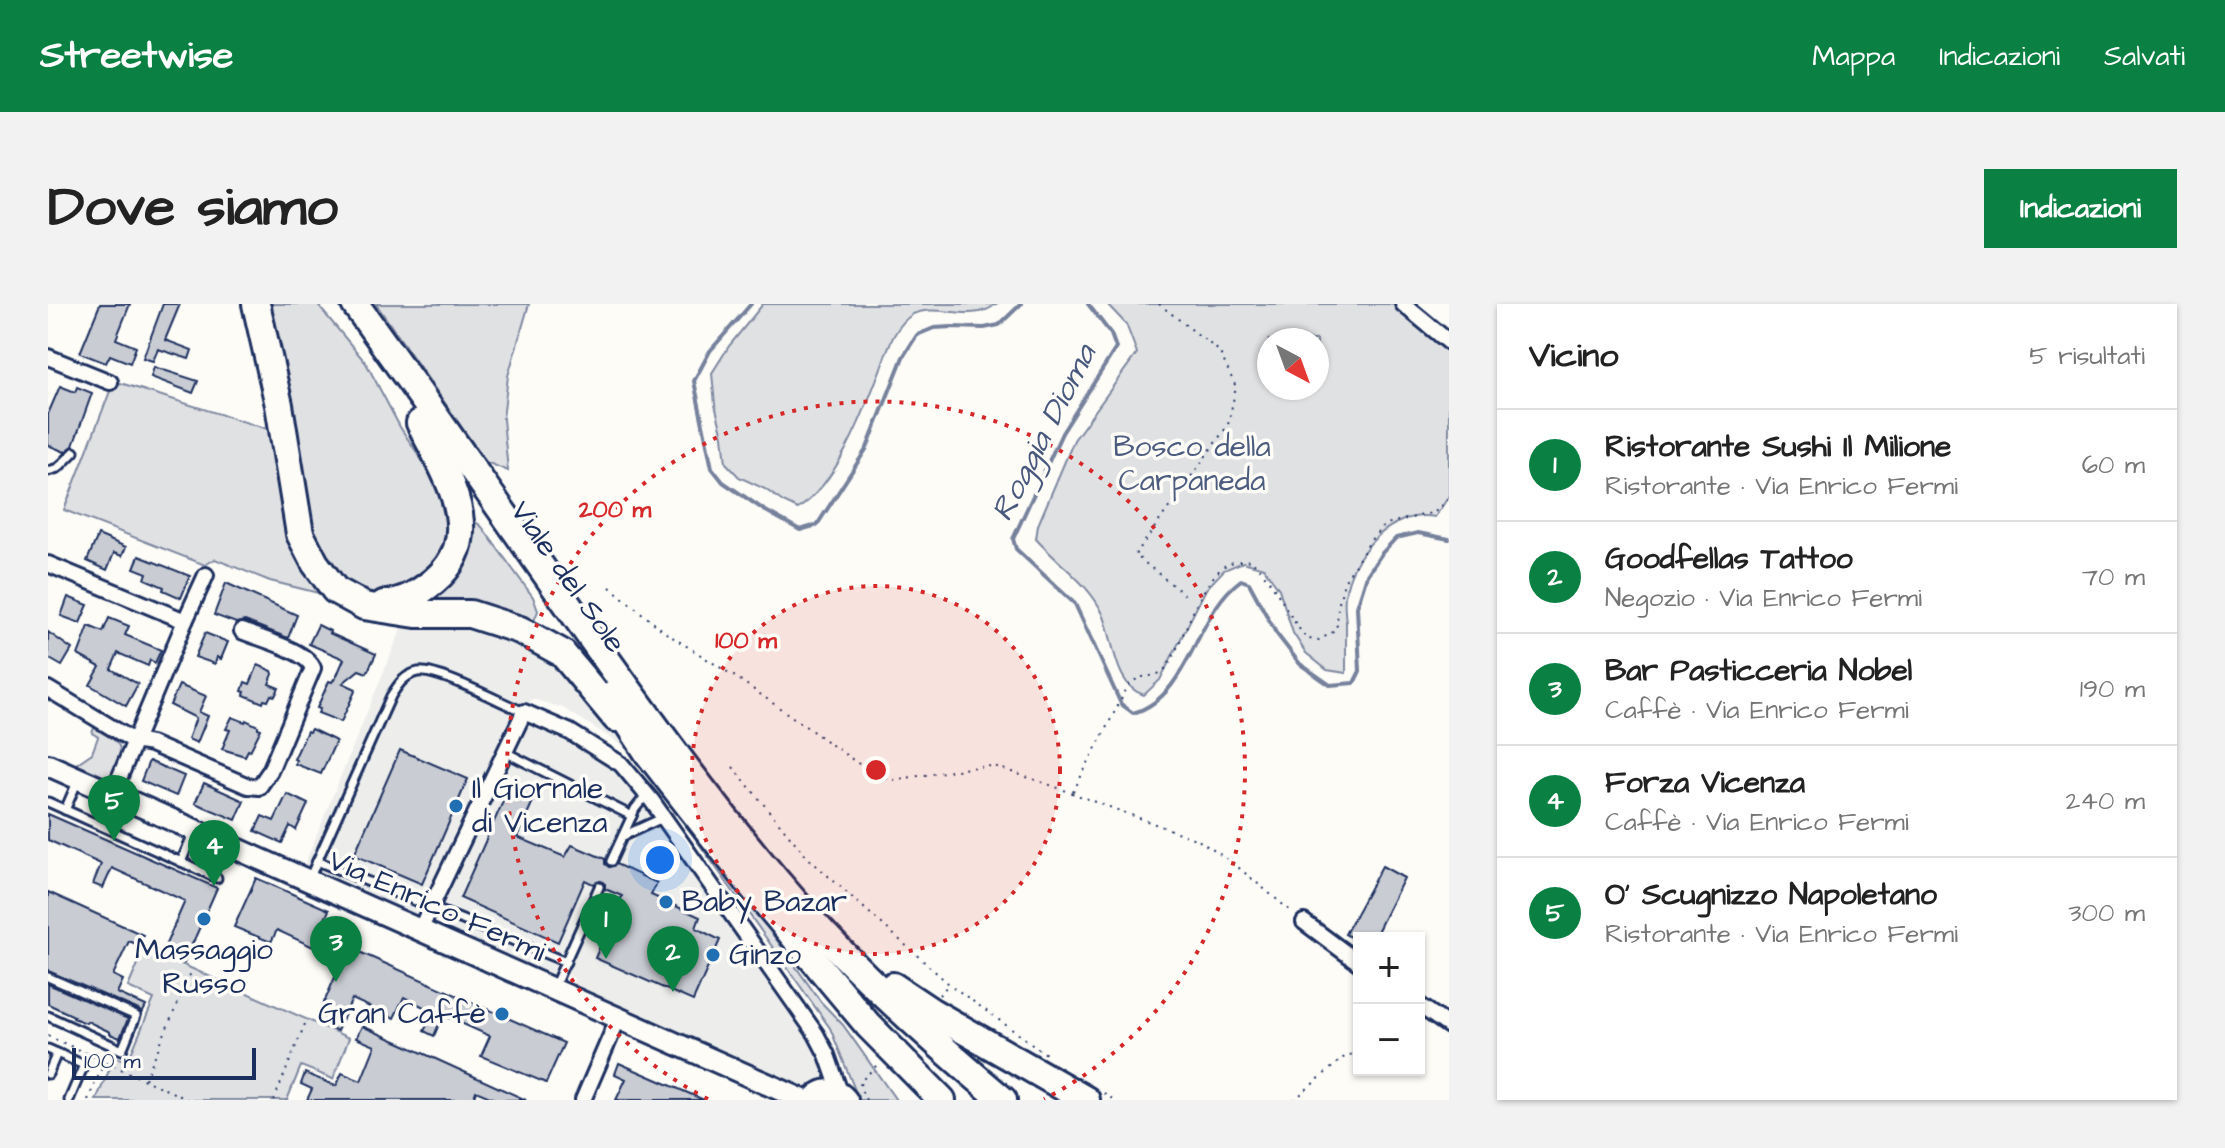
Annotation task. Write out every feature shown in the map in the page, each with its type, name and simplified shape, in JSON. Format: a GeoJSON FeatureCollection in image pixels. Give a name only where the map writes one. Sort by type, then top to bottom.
{"type":"FeatureCollection","features":[{"type":"Feature","properties":{"kind":"highway"},"geometry":{"type":"LineString","coordinates":[[256,304],[279,405],[300,534],[315,563],[335,590],[364,606],[416,614],[470,614],[520,630],[562,653],[648,753]]}},
{"type":"Feature","properties":{"kind":"highway","name":"Viale del Sole"},"geometry":{"type":"LineString","coordinates":[[334,304],[550,603],[648,753],[751,885]]}},
{"type":"Feature","properties":{"kind":"highway","name":"Viale del Sole"},"geometry":{"type":"LineString","coordinates":[[355,304],[654,728],[752,850]]}},
{"type":"Feature","properties":{"kind":"highway"},"geometry":{"type":"LineString","coordinates":[[361,304],[393,357]]}},
{"type":"Feature","properties":{"kind":"highway"},"geometry":{"type":"LineString","coordinates":[[364,606],[397,602],[417,595],[440,576],[455,555],[462,528],[457,498],[420,423]]}},
{"type":"Feature","properties":{"kind":"highway"},"geometry":{"type":"LineString","coordinates":[[752,850],[896,988],[932,1012],[1095,1096]]}},
{"type":"Feature","properties":{"kind":"highway"},"geometry":{"type":"LineString","coordinates":[[752,850],[850,961],[930,1038],[1001,1100]]}},
{"type":"Feature","properties":{"kind":"highway"},"geometry":{"type":"LineString","coordinates":[[751,885],[872,1003],[952,1068],[1001,1100]]}},
{"type":"Feature","properties":{"kind":"highway"},"geometry":{"type":"LineString","coordinates":[[751,885],[868,1025],[919,1100]]}},
{"type":"Feature","properties":{"kind":"highway"},"geometry":{"type":"LineString","coordinates":[[868,1025],[942,1100]]}},
{"type":"Feature","properties":{"kind":"street"},"geometry":{"type":"LineString","coordinates":[[1403,304],[1449,342]]}},
{"type":"Feature","properties":{"kind":"street"},"geometry":{"type":"LineString","coordinates":[[48,357],[110,382]]}},
{"type":"Feature","properties":{"kind":"street"},"geometry":{"type":"LineString","coordinates":[[49,567],[185,621]]}},
{"type":"Feature","properties":{"kind":"street"},"geometry":{"type":"LineString","coordinates":[[113,793],[206,575]]}},
{"type":"Feature","properties":{"kind":"street"},"geometry":{"type":"LineString","coordinates":[[48,689],[134,741],[151,744],[248,786],[259,787],[270,771],[313,668],[308,658],[242,631]]}},
{"type":"Feature","properties":{"kind":"street"},"geometry":{"type":"LineString","coordinates":[[420,930],[524,712],[570,732],[621,764],[647,794],[816,1034],[830,1066],[825,1097]]}},
{"type":"Feature","properties":{"kind":"street","name":"Via Enrico Fermi"},"geometry":{"type":"LineString","coordinates":[[48,765],[618,1019],[825,1097]]}},
{"type":"Feature","properties":{"kind":"street"},"geometry":{"type":"LineString","coordinates":[[1304,922],[1353,959]]}},
{"type":"Feature","properties":{"kind":"street"},"geometry":{"type":"LineString","coordinates":[[1425,1009],[1449,1026]]}},
{"type":"Feature","properties":{"kind":"street"},"geometry":{"type":"LineString","coordinates":[[583,1100],[618,1019]]}},
{"type":"Feature","properties":{"kind":"lane"},"geometry":{"type":"LineString","coordinates":[[48,471],[58,468],[74,452]]}},
{"type":"Feature","properties":{"kind":"lane"},"geometry":{"type":"LineString","coordinates":[[307,881],[400,680],[418,672],[436,674],[524,712]]}},
{"type":"Feature","properties":{"kind":"lane"},"geometry":{"type":"LineString","coordinates":[[505,752],[632,816]]}},
{"type":"Feature","properties":{"kind":"lane"},"geometry":{"type":"LineString","coordinates":[[65,810],[79,778]]}},
{"type":"Feature","properties":{"kind":"lane"},"geometry":{"type":"LineString","coordinates":[[611,861],[632,816],[647,794]]}},
{"type":"Feature","properties":{"kind":"lane"},"geometry":{"type":"LineString","coordinates":[[48,802],[217,878]]}},
{"type":"Feature","properties":{"kind":"lane"},"geometry":{"type":"LineString","coordinates":[[623,836],[658,820],[668,823]]}},
{"type":"Feature","properties":{"kind":"lane"},"geometry":{"type":"LineString","coordinates":[[181,862],[194,830]]}},
{"type":"Feature","properties":{"kind":"lane"},"geometry":{"type":"LineString","coordinates":[[317,861],[566,962]]}},
{"type":"Feature","properties":{"kind":"lane"},"geometry":{"type":"LineString","coordinates":[[553,989],[599,887]]}},
{"type":"Feature","properties":{"kind":"lane"},"geometry":{"type":"LineString","coordinates":[[48,977],[136,1016],[122,1050],[48,1016]]}},
{"type":"Feature","properties":{"kind":"lane"},"geometry":{"type":"LineString","coordinates":[[48,1049],[84,1065],[69,1100]]}},
{"type":"Feature","properties":{"kind":"lane"},"geometry":{"type":"LineString","coordinates":[[48,1074],[57,1053]]}},
{"type":"Feature","properties":{"kind":"path"},"geometry":{"type":"LineString","coordinates":[[1159,304],[1219,351],[1236,387],[1228,425],[1135,555],[1189,598]]}},
{"type":"Feature","properties":{"kind":"path"},"geometry":{"type":"LineString","coordinates":[[1073,793],[1127,688],[1134,679],[1156,675],[1169,665],[1197,604],[1215,576],[1228,563],[1251,560],[1262,570],[1292,622],[1307,639],[1319,640],[1333,632],[1337,625],[1344,582],[1373,537],[1386,524],[1435,512],[1449,498]]}},
{"type":"Feature","properties":{"kind":"path"},"geometry":{"type":"LineString","coordinates":[[610,587],[666,633],[740,680],[873,774],[893,780],[994,766],[1073,793],[1198,840],[1233,863],[1304,922]]}},
{"type":"Feature","properties":{"kind":"path"},"geometry":{"type":"LineString","coordinates":[[733,767],[807,857],[949,984],[1046,1054]]}},
{"type":"Feature","properties":{"kind":"path"},"geometry":{"type":"LineString","coordinates":[[144,1080],[192,970]]}},
{"type":"Feature","properties":{"kind":"path"},"geometry":{"type":"LineString","coordinates":[[936,998],[949,984]]}},
{"type":"Feature","properties":{"kind":"path"},"geometry":{"type":"LineString","coordinates":[[274,1100],[307,1019]]}},
{"type":"Feature","properties":{"kind":"path"},"geometry":{"type":"LineString","coordinates":[[48,1036],[189,1100]]}},
{"type":"Feature","properties":{"kind":"path"},"geometry":{"type":"LineString","coordinates":[[1294,1100],[1343,1058],[1353,1054]]}},
{"type":"Feature","properties":{"kind":"path"},"geometry":{"type":"LineString","coordinates":[[866,1100],[860,1082],[880,1061]]}},
{"type":"Feature","properties":{"kind":"path"},"geometry":{"type":"LineString","coordinates":[[88,1100],[104,1062]]}},
{"type":"Feature","properties":{"kind":"path"},"geometry":{"type":"LineString","coordinates":[[1095,1096],[1114,1100]]}},
{"type":"Feature","properties":{"kind":"shaded area"},"geometry":{"type":"Polygon","coordinates":[[[404,622],[484,629],[548,655],[627,739],[625,747],[563,708],[532,699],[525,710],[613,756],[825,1045],[828,1072],[823,1084],[813,1090],[791,1085],[574,989],[574,978],[558,969],[555,977],[550,978],[441,930],[438,925],[441,917],[424,909],[416,919],[303,868],[404,622]]]}},
{"type":"Feature","properties":{"kind":"green space"},"geometry":{"type":"Polygon","coordinates":[[[264,304],[317,304],[366,363],[400,427],[446,500],[449,532],[444,550],[422,579],[384,596],[348,583],[331,567],[307,520],[264,304]]]}},
{"type":"Feature","properties":{"kind":"green space"},"geometry":{"type":"Polygon","coordinates":[[[376,304],[529,304],[508,376],[503,419],[508,471],[486,462],[376,304]]]}},
{"type":"Feature","properties":{"kind":"green space"},"geometry":{"type":"Polygon","coordinates":[[[763,304],[996,304],[987,310],[968,313],[922,311],[913,314],[899,327],[846,450],[812,498],[798,509],[739,477],[726,463],[715,405],[712,373],[763,304]]]}},
{"type":"Feature","properties":{"kind":"green space","name":"Bosco della Carpaneda"},"geometry":{"type":"Polygon","coordinates":[[[1107,304],[1404,304],[1449,335],[1449,496],[1435,517],[1419,516],[1403,520],[1375,538],[1355,566],[1348,581],[1345,600],[1346,673],[1327,670],[1306,653],[1293,633],[1279,589],[1264,568],[1243,562],[1224,570],[1206,589],[1160,680],[1144,695],[1126,682],[1097,603],[1036,539],[1038,525],[1074,440],[1137,353],[1126,324],[1107,304]]]}},
{"type":"Feature","properties":{"kind":"green space"},"geometry":{"type":"Polygon","coordinates":[[[114,381],[274,431],[335,597],[270,581],[215,559],[205,565],[64,510],[114,381]]]}},
{"type":"Feature","properties":{"kind":"green space"},"geometry":{"type":"Polygon","coordinates":[[[477,523],[533,597],[538,611],[534,621],[445,606],[437,601],[437,595],[451,581],[469,526],[477,523]]]}},
{"type":"Feature","properties":{"kind":"green space"},"geometry":{"type":"Polygon","coordinates":[[[94,728],[120,748],[110,779],[76,764],[92,753],[98,737],[92,733],[94,728]]]}},
{"type":"Feature","properties":{"kind":"green space"},"geometry":{"type":"Polygon","coordinates":[[[627,739],[657,772],[821,1002],[843,1025],[896,1100],[859,1100],[830,1028],[644,767],[625,747],[627,739]]]}},
{"type":"Feature","properties":{"kind":"green space"},"geometry":{"type":"Polygon","coordinates":[[[145,948],[349,1038],[333,1079],[301,1066],[287,1100],[96,1100],[115,1057],[128,1061],[154,999],[128,987],[145,948]]]}},
{"type":"Feature","properties":{"kind":"building"},"geometry":{"type":"Polygon","coordinates":[[[100,304],[130,304],[116,339],[136,347],[130,363],[110,355],[106,363],[80,353],[100,304]]]}},
{"type":"Feature","properties":{"kind":"building"},"geometry":{"type":"Polygon","coordinates":[[[163,304],[180,304],[165,340],[192,350],[189,359],[158,349],[153,361],[143,358],[163,304]]]}},
{"type":"Feature","properties":{"kind":"building"},"geometry":{"type":"Polygon","coordinates":[[[154,367],[198,381],[193,393],[151,377],[154,367]]]}},
{"type":"Feature","properties":{"kind":"building"},"geometry":{"type":"Polygon","coordinates":[[[60,386],[75,392],[77,387],[92,393],[73,446],[65,452],[48,445],[48,414],[60,386]]]}},
{"type":"Feature","properties":{"kind":"building"},"geometry":{"type":"Polygon","coordinates":[[[98,535],[126,547],[122,556],[114,553],[107,570],[87,561],[98,535]]]}},
{"type":"Feature","properties":{"kind":"building"},"geometry":{"type":"Polygon","coordinates":[[[139,556],[190,576],[181,598],[145,579],[147,573],[134,568],[139,556]]]}},
{"type":"Feature","properties":{"kind":"building"},"geometry":{"type":"Polygon","coordinates":[[[226,583],[297,615],[288,638],[245,621],[236,623],[214,615],[226,583]]]}},
{"type":"Feature","properties":{"kind":"building"},"geometry":{"type":"Polygon","coordinates":[[[68,597],[88,605],[80,623],[61,616],[68,597]]]}},
{"type":"Feature","properties":{"kind":"building"},"geometry":{"type":"Polygon","coordinates":[[[109,618],[129,626],[125,635],[161,650],[155,663],[150,660],[148,666],[118,653],[111,669],[138,684],[126,706],[90,685],[100,667],[78,655],[89,626],[103,632],[109,618]]]}},
{"type":"Feature","properties":{"kind":"building"},"geometry":{"type":"Polygon","coordinates":[[[318,625],[376,654],[367,673],[359,670],[343,683],[356,689],[341,722],[318,713],[320,709],[317,708],[329,681],[335,680],[344,659],[309,644],[318,625]]]}},
{"type":"Feature","properties":{"kind":"building"},"geometry":{"type":"Polygon","coordinates":[[[48,632],[72,649],[62,666],[48,658],[48,632]]]}},
{"type":"Feature","properties":{"kind":"building"},"geometry":{"type":"Polygon","coordinates":[[[205,633],[228,642],[221,659],[217,657],[215,664],[195,657],[205,633]]]}},
{"type":"Feature","properties":{"kind":"building"},"geometry":{"type":"Polygon","coordinates":[[[258,665],[272,671],[269,684],[279,688],[275,696],[271,695],[263,703],[244,695],[242,691],[245,682],[250,684],[258,665]]]}},
{"type":"Feature","properties":{"kind":"building"},"geometry":{"type":"Polygon","coordinates":[[[179,685],[206,696],[199,712],[208,716],[197,743],[188,739],[196,718],[170,705],[179,685]]]}},
{"type":"Feature","properties":{"kind":"building"},"geometry":{"type":"Polygon","coordinates":[[[232,717],[246,720],[261,729],[245,756],[222,749],[232,717]]]}},
{"type":"Feature","properties":{"kind":"building"},"geometry":{"type":"Polygon","coordinates":[[[311,729],[336,741],[321,774],[295,764],[294,759],[307,731],[311,729]]]}},
{"type":"Feature","properties":{"kind":"building"},"geometry":{"type":"Polygon","coordinates":[[[400,750],[468,779],[422,884],[354,855],[400,750]]]}},
{"type":"Feature","properties":{"kind":"building"},"geometry":{"type":"Polygon","coordinates":[[[149,761],[184,776],[176,796],[141,781],[149,761]]]}},
{"type":"Feature","properties":{"kind":"building"},"geometry":{"type":"Polygon","coordinates":[[[204,783],[244,801],[236,820],[195,803],[204,783]]]}},
{"type":"Feature","properties":{"kind":"building"},"geometry":{"type":"Polygon","coordinates":[[[509,788],[534,799],[517,837],[565,857],[572,845],[605,859],[609,867],[616,864],[657,883],[651,895],[700,917],[696,928],[720,940],[693,1001],[595,958],[622,896],[605,889],[601,881],[593,884],[585,880],[558,942],[460,898],[509,788]]]}},
{"type":"Feature","properties":{"kind":"building"},"geometry":{"type":"Polygon","coordinates":[[[287,794],[308,804],[296,830],[290,826],[282,843],[255,831],[262,816],[274,821],[287,794]]]}},
{"type":"Feature","properties":{"kind":"building"},"geometry":{"type":"Polygon","coordinates":[[[48,814],[217,888],[184,963],[162,953],[185,901],[112,868],[103,888],[93,884],[101,864],[48,840],[48,814]]]}},
{"type":"Feature","properties":{"kind":"building"},"geometry":{"type":"Polygon","coordinates":[[[1382,866],[1404,878],[1377,932],[1353,932],[1353,939],[1345,934],[1382,866]]]}},
{"type":"Feature","properties":{"kind":"building"},"geometry":{"type":"Polygon","coordinates":[[[256,878],[329,910],[313,947],[277,930],[271,942],[234,927],[256,878]]]}},
{"type":"Feature","properties":{"kind":"building"},"geometry":{"type":"Polygon","coordinates":[[[48,892],[143,935],[138,945],[129,941],[113,975],[123,980],[117,993],[146,1006],[142,1014],[48,971],[48,892]]]}},
{"type":"Feature","properties":{"kind":"building"},"geometry":{"type":"Polygon","coordinates":[[[348,947],[564,1043],[546,1083],[481,1056],[490,1036],[443,1015],[434,1036],[424,1031],[434,1012],[404,997],[394,1018],[352,999],[337,1031],[316,1021],[348,947]]]}},
{"type":"Feature","properties":{"kind":"building"},"geometry":{"type":"Polygon","coordinates":[[[48,984],[128,1019],[120,1038],[48,1004],[48,984]]]}},
{"type":"Feature","properties":{"kind":"building"},"geometry":{"type":"Polygon","coordinates":[[[362,1026],[526,1100],[497,1100],[476,1091],[473,1100],[307,1100],[312,1089],[301,1084],[305,1073],[336,1086],[342,1073],[361,1081],[375,1046],[356,1038],[362,1026]]]}},
{"type":"Feature","properties":{"kind":"building"},"geometry":{"type":"Polygon","coordinates":[[[619,1063],[704,1100],[616,1100],[626,1079],[615,1074],[619,1063]]]}},
{"type":"Feature","properties":{"kind":"waterway","name":"Roggia Dioma"},"geometry":{"type":"LineString","coordinates":[[751,304],[710,351],[694,381],[712,468],[723,482],[800,530],[817,525],[867,448],[903,357],[917,335],[934,328],[999,325],[1021,304]]}},
{"type":"Feature","properties":{"kind":"waterway","name":"Roggia Dioma"},"geometry":{"type":"LineString","coordinates":[[1088,304],[1111,334],[1116,348],[1062,433],[1013,539],[1016,549],[1075,604],[1121,704],[1133,713],[1152,704],[1168,690],[1212,613],[1241,580],[1249,583],[1276,633],[1300,664],[1330,685],[1354,683],[1360,671],[1357,607],[1367,575],[1396,538],[1418,533],[1449,539]]}},
{"type":"Feature","properties":{"kind":"place","name":"Il Giornale di Vicenza"},"geometry":{"type":"Point","coordinates":[456,806]}},
{"type":"Feature","properties":{"kind":"place","name":"O' Scugnizzo Napoletano"},"geometry":{"type":"Point","coordinates":[114,841]}},
{"type":"Feature","properties":{"kind":"place","name":"Forza Vicenza"},"geometry":{"type":"Point","coordinates":[214,886]}},
{"type":"Feature","properties":{"kind":"place","name":"Baby Bazar"},"geometry":{"type":"Point","coordinates":[666,902]}},
{"type":"Feature","properties":{"kind":"place","name":"Massaggio Russo"},"geometry":{"type":"Point","coordinates":[204,919]}},
{"type":"Feature","properties":{"kind":"place","name":"Ginzo"},"geometry":{"type":"Point","coordinates":[713,955]}},
{"type":"Feature","properties":{"kind":"place","name":"Ristorante Sushi Il Milione"},"geometry":{"type":"Point","coordinates":[606,959]}},
{"type":"Feature","properties":{"kind":"place","name":"Bar Pasticceria Nobel"},"geometry":{"type":"Point","coordinates":[336,982]}},
{"type":"Feature","properties":{"kind":"place","name":"Goodfellas Tattoo"},"geometry":{"type":"Point","coordinates":[673,992]}},
{"type":"Feature","properties":{"kind":"place","name":"Gran Caffè"},"geometry":{"type":"Point","coordinates":[502,1014]}}]}
